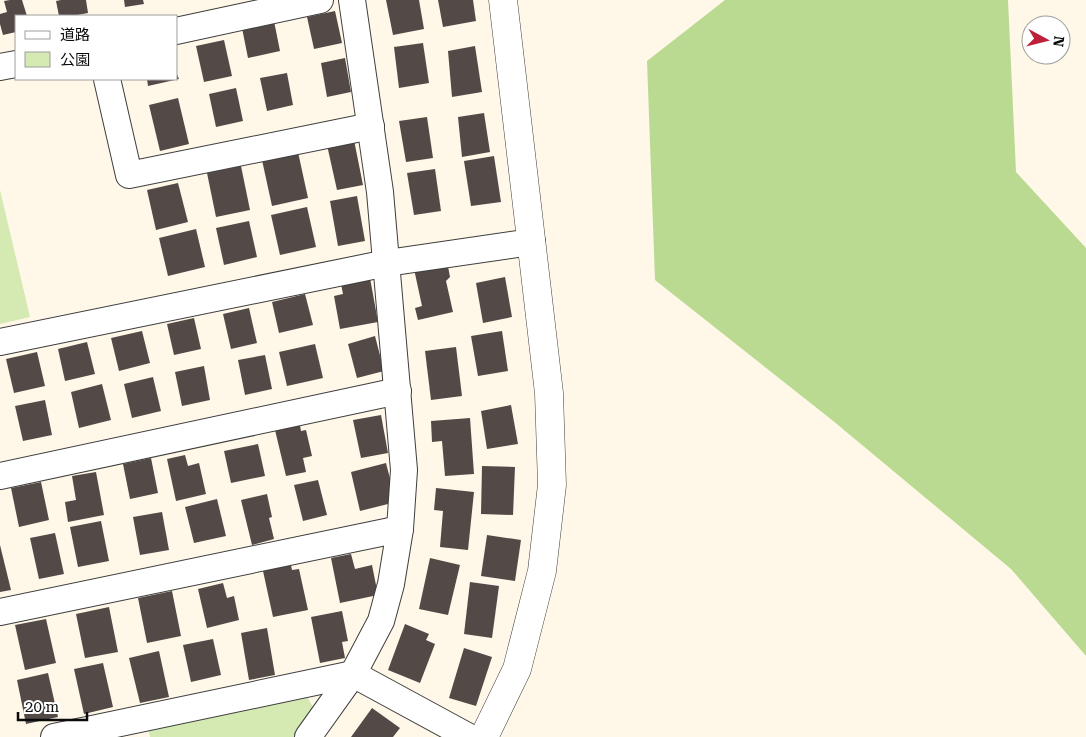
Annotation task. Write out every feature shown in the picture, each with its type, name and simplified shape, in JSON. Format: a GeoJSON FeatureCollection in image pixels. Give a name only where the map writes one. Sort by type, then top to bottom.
{"type":"FeatureCollection","features":[{"type":"Feature","properties":{"kind":"street"},"geometry":{"type":"LineString","coordinates":[[178,31],[320,0]]}},
{"type":"Feature","properties":{"kind":"street"},"geometry":{"type":"LineString","coordinates":[[308,737],[354,674],[380,621],[391,584],[400,530],[404,470],[380,192],[352,0]]}},
{"type":"Feature","properties":{"kind":"street"},"geometry":{"type":"LineString","coordinates":[[484,737],[517,669],[542,571],[552,485],[548,393],[503,0]]}},
{"type":"Feature","properties":{"kind":"street"},"geometry":{"type":"LineString","coordinates":[[0,68],[15,64]]}},
{"type":"Feature","properties":{"kind":"street"},"geometry":{"type":"LineString","coordinates":[[107,80],[129,176],[371,126]]}},
{"type":"Feature","properties":{"kind":"street"},"geometry":{"type":"LineString","coordinates":[[0,342],[387,263],[532,242]]}},
{"type":"Feature","properties":{"kind":"street"},"geometry":{"type":"LineString","coordinates":[[0,476],[398,392]]}},
{"type":"Feature","properties":{"kind":"street"},"geometry":{"type":"LineString","coordinates":[[0,612],[400,530]]}},
{"type":"Feature","properties":{"kind":"street"},"geometry":{"type":"LineString","coordinates":[[54,737],[354,674],[469,737]]}},
{"type":"Feature","properties":{"kind":"green space"},"geometry":{"type":"Polygon","coordinates":[[[725,0],[1008,0],[1016,172],[1086,248],[1086,656],[1011,569],[832,420],[655,280],[647,61],[725,0]]]}},
{"type":"Feature","properties":{"kind":"green space"},"geometry":{"type":"Polygon","coordinates":[[[0,190],[30,317],[0,324],[0,190]]]}},
{"type":"Feature","properties":{"kind":"green space"},"geometry":{"type":"Polygon","coordinates":[[[306,695],[315,710],[296,737],[150,737],[148,729],[306,695]]]}},
{"type":"Feature","properties":{"kind":"building"},"geometry":{"type":"Polygon","coordinates":[[[22,0],[27,15],[15,15],[15,32],[3,35],[0,14],[7,12],[4,1],[22,0]]]}},
{"type":"Feature","properties":{"kind":"building"},"geometry":{"type":"Polygon","coordinates":[[[86,0],[88,13],[59,15],[56,1],[86,0]]]}},
{"type":"Feature","properties":{"kind":"building"},"geometry":{"type":"Polygon","coordinates":[[[124,0],[143,0],[144,4],[125,7],[124,0]]]}},
{"type":"Feature","properties":{"kind":"building"},"geometry":{"type":"Polygon","coordinates":[[[386,0],[419,0],[424,29],[393,35],[386,0]]]}},
{"type":"Feature","properties":{"kind":"building"},"geometry":{"type":"Polygon","coordinates":[[[438,0],[473,0],[476,21],[443,27],[438,0]]]}},
{"type":"Feature","properties":{"kind":"building"},"geometry":{"type":"Polygon","coordinates":[[[335,11],[342,43],[314,49],[307,17],[335,11]]]}},
{"type":"Feature","properties":{"kind":"building"},"geometry":{"type":"Polygon","coordinates":[[[274,21],[280,51],[248,58],[242,28],[274,21]]]}},
{"type":"Feature","properties":{"kind":"building"},"geometry":{"type":"Polygon","coordinates":[[[224,40],[232,76],[204,82],[196,46],[224,40]]]}},
{"type":"Feature","properties":{"kind":"building"},"geometry":{"type":"Polygon","coordinates":[[[423,43],[429,83],[399,88],[394,47],[423,43]]]}},
{"type":"Feature","properties":{"kind":"building"},"geometry":{"type":"Polygon","coordinates":[[[475,46],[482,92],[452,97],[448,51],[475,46]]]}},
{"type":"Feature","properties":{"kind":"building"},"geometry":{"type":"Polygon","coordinates":[[[345,58],[351,92],[327,97],[321,63],[345,58]]]}},
{"type":"Feature","properties":{"kind":"building"},"geometry":{"type":"Polygon","coordinates":[[[287,73],[293,105],[267,111],[260,78],[287,73]]]}},
{"type":"Feature","properties":{"kind":"building"},"geometry":{"type":"Polygon","coordinates":[[[147,80],[175,80],[148,86],[147,80]]]}},
{"type":"Feature","properties":{"kind":"building"},"geometry":{"type":"Polygon","coordinates":[[[236,88],[243,121],[216,127],[209,94],[236,88]]]}},
{"type":"Feature","properties":{"kind":"building"},"geometry":{"type":"Polygon","coordinates":[[[178,98],[189,144],[160,151],[149,105],[178,98]]]}},
{"type":"Feature","properties":{"kind":"building"},"geometry":{"type":"Polygon","coordinates":[[[484,113],[490,152],[462,157],[458,117],[484,113]]]}},
{"type":"Feature","properties":{"kind":"building"},"geometry":{"type":"Polygon","coordinates":[[[427,117],[433,158],[406,162],[399,121],[427,117]]]}},
{"type":"Feature","properties":{"kind":"building"},"geometry":{"type":"Polygon","coordinates":[[[354,140],[363,185],[337,190],[327,145],[354,140]]]}},
{"type":"Feature","properties":{"kind":"building"},"geometry":{"type":"Polygon","coordinates":[[[298,152],[308,198],[272,206],[262,160],[298,152]]]}},
{"type":"Feature","properties":{"kind":"building"},"geometry":{"type":"Polygon","coordinates":[[[494,156],[501,202],[471,206],[464,161],[494,156]]]}},
{"type":"Feature","properties":{"kind":"building"},"geometry":{"type":"Polygon","coordinates":[[[241,166],[250,210],[216,217],[207,173],[241,166]]]}},
{"type":"Feature","properties":{"kind":"building"},"geometry":{"type":"Polygon","coordinates":[[[435,169],[441,211],[414,215],[407,173],[435,169]]]}},
{"type":"Feature","properties":{"kind":"building"},"geometry":{"type":"Polygon","coordinates":[[[178,183],[188,222],[156,230],[147,190],[178,183]]]}},
{"type":"Feature","properties":{"kind":"building"},"geometry":{"type":"Polygon","coordinates":[[[357,196],[365,241],[338,246],[330,201],[357,196]]]}},
{"type":"Feature","properties":{"kind":"building"},"geometry":{"type":"Polygon","coordinates":[[[307,207],[316,247],[280,255],[271,215],[307,207]]]}},
{"type":"Feature","properties":{"kind":"building"},"geometry":{"type":"Polygon","coordinates":[[[249,221],[257,257],[224,265],[216,228],[249,221]]]}},
{"type":"Feature","properties":{"kind":"building"},"geometry":{"type":"Polygon","coordinates":[[[196,229],[205,267],[168,276],[159,238],[196,229]]]}},
{"type":"Feature","properties":{"kind":"building"},"geometry":{"type":"Polygon","coordinates":[[[447,261],[450,277],[446,281],[453,312],[418,320],[415,308],[422,306],[414,269],[447,261]]]}},
{"type":"Feature","properties":{"kind":"building"},"geometry":{"type":"Polygon","coordinates":[[[505,277],[512,317],[483,323],[476,283],[505,277]]]}},
{"type":"Feature","properties":{"kind":"building"},"geometry":{"type":"Polygon","coordinates":[[[370,278],[378,322],[340,329],[334,296],[343,294],[341,284],[370,278]]]}},
{"type":"Feature","properties":{"kind":"building"},"geometry":{"type":"Polygon","coordinates":[[[305,294],[313,325],[279,333],[272,302],[305,294]]]}},
{"type":"Feature","properties":{"kind":"building"},"geometry":{"type":"Polygon","coordinates":[[[249,308],[257,343],[231,349],[223,314],[249,308]]]}},
{"type":"Feature","properties":{"kind":"building"},"geometry":{"type":"Polygon","coordinates":[[[194,318],[201,349],[174,355],[167,324],[194,318]]]}},
{"type":"Feature","properties":{"kind":"building"},"geometry":{"type":"Polygon","coordinates":[[[142,331],[150,363],[119,371],[111,338],[142,331]]]}},
{"type":"Feature","properties":{"kind":"building"},"geometry":{"type":"Polygon","coordinates":[[[502,331],[508,371],[478,376],[471,336],[502,331]]]}},
{"type":"Feature","properties":{"kind":"building"},"geometry":{"type":"Polygon","coordinates":[[[375,336],[384,371],[357,378],[348,344],[375,336]]]}},
{"type":"Feature","properties":{"kind":"building"},"geometry":{"type":"Polygon","coordinates":[[[87,342],[95,374],[65,381],[58,349],[87,342]]]}},
{"type":"Feature","properties":{"kind":"building"},"geometry":{"type":"Polygon","coordinates":[[[315,344],[323,378],[287,386],[279,352],[315,344]]]}},
{"type":"Feature","properties":{"kind":"building"},"geometry":{"type":"Polygon","coordinates":[[[456,347],[462,396],[431,400],[425,351],[456,347]]]}},
{"type":"Feature","properties":{"kind":"building"},"geometry":{"type":"Polygon","coordinates":[[[37,352],[45,386],[14,393],[6,359],[37,352]]]}},
{"type":"Feature","properties":{"kind":"building"},"geometry":{"type":"Polygon","coordinates":[[[265,355],[272,389],[245,395],[238,360],[265,355]]]}},
{"type":"Feature","properties":{"kind":"building"},"geometry":{"type":"Polygon","coordinates":[[[204,366],[210,400],[182,406],[175,372],[204,366]]]}},
{"type":"Feature","properties":{"kind":"building"},"geometry":{"type":"Polygon","coordinates":[[[153,377],[161,411],[132,418],[124,384],[153,377]]]}},
{"type":"Feature","properties":{"kind":"building"},"geometry":{"type":"Polygon","coordinates":[[[102,384],[111,420],[79,428],[71,392],[102,384]]]}},
{"type":"Feature","properties":{"kind":"building"},"geometry":{"type":"Polygon","coordinates":[[[45,400],[52,435],[23,441],[15,406],[45,400]]]}},
{"type":"Feature","properties":{"kind":"building"},"geometry":{"type":"Polygon","coordinates":[[[511,405],[518,444],[487,449],[481,411],[511,405]]]}},
{"type":"Feature","properties":{"kind":"building"},"geometry":{"type":"Polygon","coordinates":[[[381,415],[388,453],[361,458],[353,420],[381,415]]]}},
{"type":"Feature","properties":{"kind":"building"},"geometry":{"type":"Polygon","coordinates":[[[470,418],[474,474],[445,476],[442,441],[432,442],[431,421],[470,418]]]}},
{"type":"Feature","properties":{"kind":"building"},"geometry":{"type":"Polygon","coordinates":[[[300,425],[301,431],[306,430],[312,456],[303,458],[306,472],[286,476],[275,430],[300,425]]]}},
{"type":"Feature","properties":{"kind":"building"},"geometry":{"type":"Polygon","coordinates":[[[258,444],[265,476],[231,483],[224,451],[258,444]]]}},
{"type":"Feature","properties":{"kind":"building"},"geometry":{"type":"Polygon","coordinates":[[[185,455],[188,466],[199,463],[206,494],[176,501],[167,459],[185,455]]]}},
{"type":"Feature","properties":{"kind":"building"},"geometry":{"type":"Polygon","coordinates":[[[151,458],[158,493],[130,499],[123,464],[151,458]]]}},
{"type":"Feature","properties":{"kind":"building"},"geometry":{"type":"Polygon","coordinates":[[[386,463],[396,502],[360,511],[351,472],[386,463]]]}},
{"type":"Feature","properties":{"kind":"building"},"geometry":{"type":"Polygon","coordinates":[[[482,466],[515,467],[513,515],[481,514],[482,466]]]}},
{"type":"Feature","properties":{"kind":"building"},"geometry":{"type":"Polygon","coordinates":[[[96,472],[104,515],[68,522],[65,502],[76,500],[72,476],[96,472]]]}},
{"type":"Feature","properties":{"kind":"building"},"geometry":{"type":"Polygon","coordinates":[[[318,480],[327,515],[303,521],[294,485],[318,480]]]}},
{"type":"Feature","properties":{"kind":"building"},"geometry":{"type":"Polygon","coordinates":[[[41,482],[49,520],[19,527],[11,488],[41,482]]]}},
{"type":"Feature","properties":{"kind":"building"},"geometry":{"type":"Polygon","coordinates":[[[436,488],[474,492],[468,550],[440,547],[443,511],[434,510],[436,488]]]}},
{"type":"Feature","properties":{"kind":"building"},"geometry":{"type":"Polygon","coordinates":[[[267,494],[272,517],[269,518],[274,539],[252,545],[241,500],[267,494]]]}},
{"type":"Feature","properties":{"kind":"building"},"geometry":{"type":"Polygon","coordinates":[[[217,499],[226,536],[194,543],[185,507],[217,499]]]}},
{"type":"Feature","properties":{"kind":"building"},"geometry":{"type":"Polygon","coordinates":[[[162,512],[169,550],[140,555],[133,517],[162,512]]]}},
{"type":"Feature","properties":{"kind":"building"},"geometry":{"type":"Polygon","coordinates":[[[101,521],[109,561],[78,567],[70,527],[101,521]]]}},
{"type":"Feature","properties":{"kind":"building"},"geometry":{"type":"Polygon","coordinates":[[[55,533],[64,574],[39,579],[30,538],[55,533]]]}},
{"type":"Feature","properties":{"kind":"building"},"geometry":{"type":"Polygon","coordinates":[[[487,535],[521,540],[515,581],[481,576],[487,535]]]}},
{"type":"Feature","properties":{"kind":"building"},"geometry":{"type":"Polygon","coordinates":[[[0,545],[11,590],[0,592],[0,545]]]}},
{"type":"Feature","properties":{"kind":"building"},"geometry":{"type":"Polygon","coordinates":[[[351,554],[355,569],[372,565],[378,595],[340,603],[331,558],[351,554]]]}},
{"type":"Feature","properties":{"kind":"building"},"geometry":{"type":"Polygon","coordinates":[[[430,558],[460,565],[448,615],[419,609],[430,558]]]}},
{"type":"Feature","properties":{"kind":"building"},"geometry":{"type":"Polygon","coordinates":[[[291,565],[292,570],[299,569],[308,610],[273,617],[263,571],[291,565]]]}},
{"type":"Feature","properties":{"kind":"building"},"geometry":{"type":"Polygon","coordinates":[[[470,582],[499,586],[492,638],[464,634],[470,582]]]}},
{"type":"Feature","properties":{"kind":"building"},"geometry":{"type":"Polygon","coordinates":[[[223,583],[227,598],[234,596],[239,620],[207,628],[198,589],[223,583]]]}},
{"type":"Feature","properties":{"kind":"building"},"geometry":{"type":"Polygon","coordinates":[[[172,591],[181,636],[147,643],[138,598],[172,591]]]}},
{"type":"Feature","properties":{"kind":"building"},"geometry":{"type":"Polygon","coordinates":[[[109,607],[118,652],[85,658],[76,614],[109,607]]]}},
{"type":"Feature","properties":{"kind":"building"},"geometry":{"type":"Polygon","coordinates":[[[342,611],[348,641],[342,642],[345,658],[320,663],[311,617],[342,611]]]}},
{"type":"Feature","properties":{"kind":"building"},"geometry":{"type":"Polygon","coordinates":[[[46,619],[56,663],[25,670],[15,625],[46,619]]]}},
{"type":"Feature","properties":{"kind":"building"},"geometry":{"type":"Polygon","coordinates":[[[405,624],[429,634],[426,640],[435,644],[420,683],[388,670],[405,624]]]}},
{"type":"Feature","properties":{"kind":"building"},"geometry":{"type":"Polygon","coordinates":[[[267,628],[275,675],[249,680],[241,633],[267,628]]]}},
{"type":"Feature","properties":{"kind":"building"},"geometry":{"type":"Polygon","coordinates":[[[213,639],[221,675],[191,682],[183,645],[213,639]]]}},
{"type":"Feature","properties":{"kind":"building"},"geometry":{"type":"Polygon","coordinates":[[[464,648],[492,657],[476,706],[449,698],[464,648]]]}},
{"type":"Feature","properties":{"kind":"building"},"geometry":{"type":"Polygon","coordinates":[[[159,651],[169,697],[140,703],[129,658],[159,651]]]}},
{"type":"Feature","properties":{"kind":"building"},"geometry":{"type":"Polygon","coordinates":[[[103,663],[113,707],[84,714],[74,669],[103,663]]]}},
{"type":"Feature","properties":{"kind":"building"},"geometry":{"type":"Polygon","coordinates":[[[48,673],[58,717],[26,724],[17,680],[48,673]]]}},
{"type":"Feature","properties":{"kind":"building"},"geometry":{"type":"Polygon","coordinates":[[[372,708],[400,728],[393,737],[351,737],[372,708]]]}}]}
